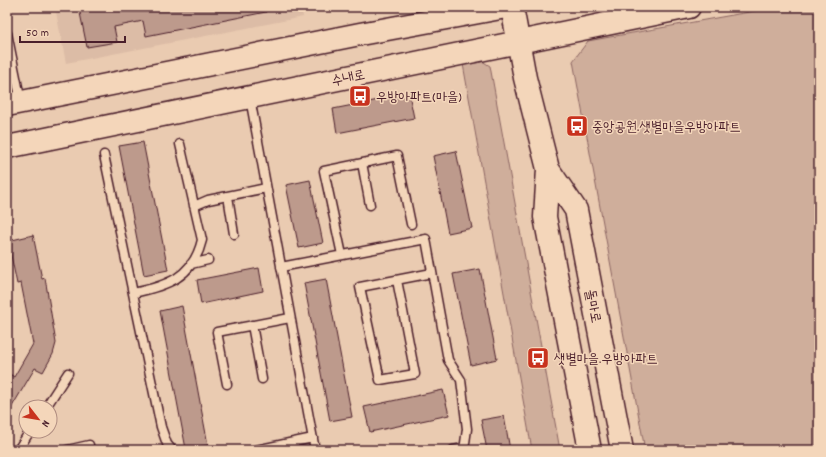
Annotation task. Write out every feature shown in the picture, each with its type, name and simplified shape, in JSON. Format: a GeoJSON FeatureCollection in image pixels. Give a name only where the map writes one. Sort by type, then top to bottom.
{"type":"FeatureCollection","features":[{"type":"Feature","properties":{"kind":"main road"},"geometry":{"type":"LineString","coordinates":[[14,104],[352,36],[506,7]]}},
{"type":"Feature","properties":{"kind":"main road","name":"돌마로"},"geometry":{"type":"LineString","coordinates":[[512,7],[518,42],[548,169],[545,217],[590,450]]}},
{"type":"Feature","properties":{"kind":"main road","name":"수내로"},"geometry":{"type":"LineString","coordinates":[[7,147],[689,7]]}},
{"type":"Feature","properties":{"kind":"main road","name":"돌마로"},"geometry":{"type":"LineString","coordinates":[[548,169],[576,210],[622,450]]}},
{"type":"Feature","properties":{"kind":"lane"},"geometry":{"type":"LineString","coordinates":[[7,33],[14,104]]}},
{"type":"Feature","properties":{"kind":"lane"},"geometry":{"type":"LineString","coordinates":[[250,98],[315,450]]}},
{"type":"Feature","properties":{"kind":"lane"},"geometry":{"type":"LineString","coordinates":[[132,293],[169,284],[191,264],[196,256],[202,240],[180,144]]}},
{"type":"Feature","properties":{"kind":"lane"},"geometry":{"type":"LineString","coordinates":[[104,155],[161,427],[167,444],[172,450]]}},
{"type":"Feature","properties":{"kind":"lane"},"geometry":{"type":"LineString","coordinates":[[342,255],[324,171],[396,156],[411,224]]}},
{"type":"Feature","properties":{"kind":"lane"},"geometry":{"type":"LineString","coordinates":[[362,163],[370,205]]}},
{"type":"Feature","properties":{"kind":"lane"},"geometry":{"type":"LineString","coordinates":[[194,206],[208,200],[266,188]]}},
{"type":"Feature","properties":{"kind":"lane"},"geometry":{"type":"LineString","coordinates":[[228,196],[234,234]]}},
{"type":"Feature","properties":{"kind":"lane"},"geometry":{"type":"LineString","coordinates":[[281,267],[426,239],[448,360],[461,380],[467,429],[464,449],[453,450]]}},
{"type":"Feature","properties":{"kind":"lane"},"geometry":{"type":"LineString","coordinates":[[191,264],[208,260]]}},
{"type":"Feature","properties":{"kind":"lane"},"geometry":{"type":"LineString","coordinates":[[398,280],[415,374],[380,380],[360,287],[432,273]]}},
{"type":"Feature","properties":{"kind":"lane"},"geometry":{"type":"LineString","coordinates":[[227,384],[217,332],[290,318]]}},
{"type":"Feature","properties":{"kind":"lane"},"geometry":{"type":"LineString","coordinates":[[252,326],[262,379]]}},
{"type":"Feature","properties":{"kind":"lane"},"geometry":{"type":"LineString","coordinates":[[51,399],[68,373]]}},
{"type":"Feature","properties":{"kind":"lane"},"geometry":{"type":"LineString","coordinates":[[256,450],[313,438]]}},
{"type":"Feature","properties":{"kind":"lane"},"geometry":{"type":"LineString","coordinates":[[18,450],[25,439]]}},
{"type":"Feature","properties":{"kind":"lane"},"geometry":{"type":"LineString","coordinates":[[67,450],[89,445]]}},
{"type":"Feature","properties":{"kind":"shaded area"},"geometry":{"type":"Polygon","coordinates":[[[55,7],[301,7],[303,17],[66,63],[55,7]]]}},
{"type":"Feature","properties":{"kind":"shaded area"},"geometry":{"type":"Polygon","coordinates":[[[777,7],[819,7],[819,450],[645,450],[573,61],[588,41],[777,7]]]}},
{"type":"Feature","properties":{"kind":"shaded area"},"geometry":{"type":"Polygon","coordinates":[[[482,61],[490,66],[560,450],[532,450],[463,64],[482,61]]]}},
{"type":"Feature","properties":{"kind":"building"},"geometry":{"type":"Polygon","coordinates":[[[266,7],[266,12],[146,36],[143,21],[114,27],[117,42],[87,47],[79,8],[266,7]]]}},
{"type":"Feature","properties":{"kind":"building"},"geometry":{"type":"Polygon","coordinates":[[[409,94],[414,118],[337,133],[333,109],[409,94]]]}},
{"type":"Feature","properties":{"kind":"building"},"geometry":{"type":"Polygon","coordinates":[[[143,142],[168,270],[144,275],[119,146],[143,142]]]}},
{"type":"Feature","properties":{"kind":"building"},"geometry":{"type":"Polygon","coordinates":[[[456,151],[472,228],[448,233],[433,156],[456,151]]]}},
{"type":"Feature","properties":{"kind":"building"},"geometry":{"type":"Polygon","coordinates":[[[310,180],[323,243],[299,248],[286,185],[310,180]]]}},
{"type":"Feature","properties":{"kind":"building"},"geometry":{"type":"Polygon","coordinates":[[[33,235],[42,279],[45,278],[56,343],[53,354],[43,372],[35,368],[7,415],[7,372],[14,377],[33,344],[21,283],[17,284],[8,241],[33,235]]]}},
{"type":"Feature","properties":{"kind":"building"},"geometry":{"type":"Polygon","coordinates":[[[259,268],[263,291],[201,304],[197,280],[259,268]]]}},
{"type":"Feature","properties":{"kind":"building"},"geometry":{"type":"Polygon","coordinates":[[[480,269],[497,359],[471,365],[453,274],[480,269]]]}},
{"type":"Feature","properties":{"kind":"building"},"geometry":{"type":"Polygon","coordinates":[[[326,279],[352,417],[330,421],[304,283],[326,279]]]}},
{"type":"Feature","properties":{"kind":"building"},"geometry":{"type":"Polygon","coordinates":[[[182,306],[208,445],[186,449],[160,311],[182,306]]]}},
{"type":"Feature","properties":{"kind":"building"},"geometry":{"type":"Polygon","coordinates":[[[443,390],[449,415],[370,432],[364,407],[443,390]]]}},
{"type":"Feature","properties":{"kind":"building"},"geometry":{"type":"Polygon","coordinates":[[[504,416],[510,450],[487,450],[481,420],[504,416]]]}},
{"type":"Feature","properties":{"kind":"place","name":"우방아파트(마을)"},"geometry":{"type":"Point","coordinates":[360,96]}},
{"type":"Feature","properties":{"kind":"place","name":"중앙공원.샛별마을우방아파트"},"geometry":{"type":"Point","coordinates":[577,126]}},
{"type":"Feature","properties":{"kind":"place","name":"샛별마을.우방아파트"},"geometry":{"type":"Point","coordinates":[538,358]}}]}
